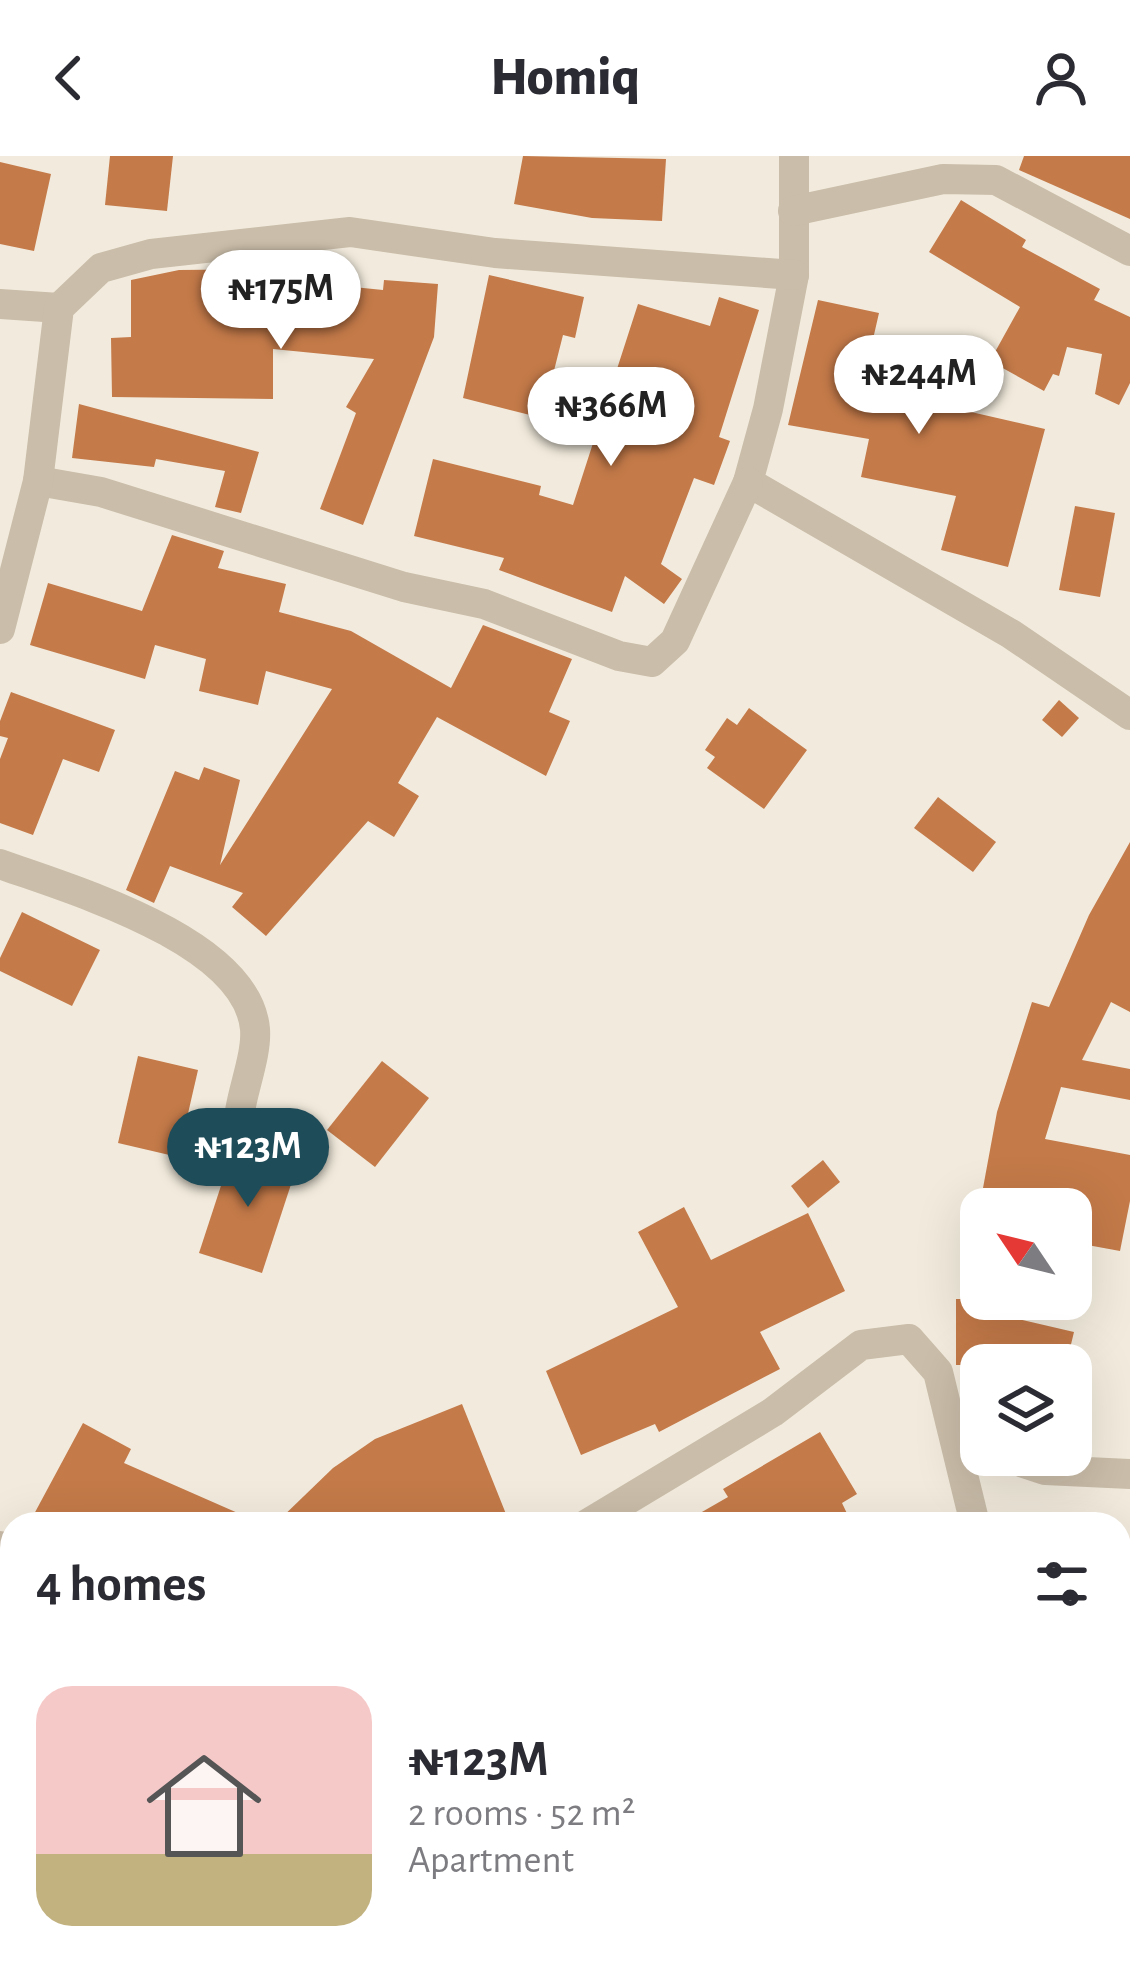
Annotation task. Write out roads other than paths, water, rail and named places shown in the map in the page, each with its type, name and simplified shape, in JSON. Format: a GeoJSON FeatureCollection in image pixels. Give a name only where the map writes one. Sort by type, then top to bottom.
{"type":"FeatureCollection","features":[{"type":"Feature","properties":{"kind":"street"},"geometry":{"type":"LineString","coordinates":[[38,481],[101,492],[404,587],[484,604],[619,656],[652,662],[675,641],[748,482],[768,409],[794,275],[794,156]]}},
{"type":"Feature","properties":{"kind":"street"},"geometry":{"type":"LineString","coordinates":[[793,211],[943,179],[996,180],[1130,251]]}},
{"type":"Feature","properties":{"kind":"street"},"geometry":{"type":"LineString","coordinates":[[0,629],[38,481],[59,308],[101,268],[151,254],[350,232],[495,253],[794,275]]}},
{"type":"Feature","properties":{"kind":"street"},"geometry":{"type":"LineString","coordinates":[[0,304],[59,308]]}},
{"type":"Feature","properties":{"kind":"street"},"geometry":{"type":"LineString","coordinates":[[748,482],[1011,634],[1130,715]]}},
{"type":"Feature","properties":{"kind":"street"},"geometry":{"type":"LineString","coordinates":[[0,864],[162,926],[225,975],[245,999],[255,1030],[240,1111]]}},
{"type":"Feature","properties":{"kind":"street"},"geometry":{"type":"LineString","coordinates":[[607,1512],[773,1412],[861,1345],[909,1339],[938,1372],[960,1422]]}},
{"type":"Feature","properties":{"kind":"street"},"geometry":{"type":"LineString","coordinates":[[1092,1472],[1130,1474]]}},
{"type":"Feature","properties":{"kind":"street"},"geometry":{"type":"LineString","coordinates":[[972,1476],[973,1512]]}}]}
